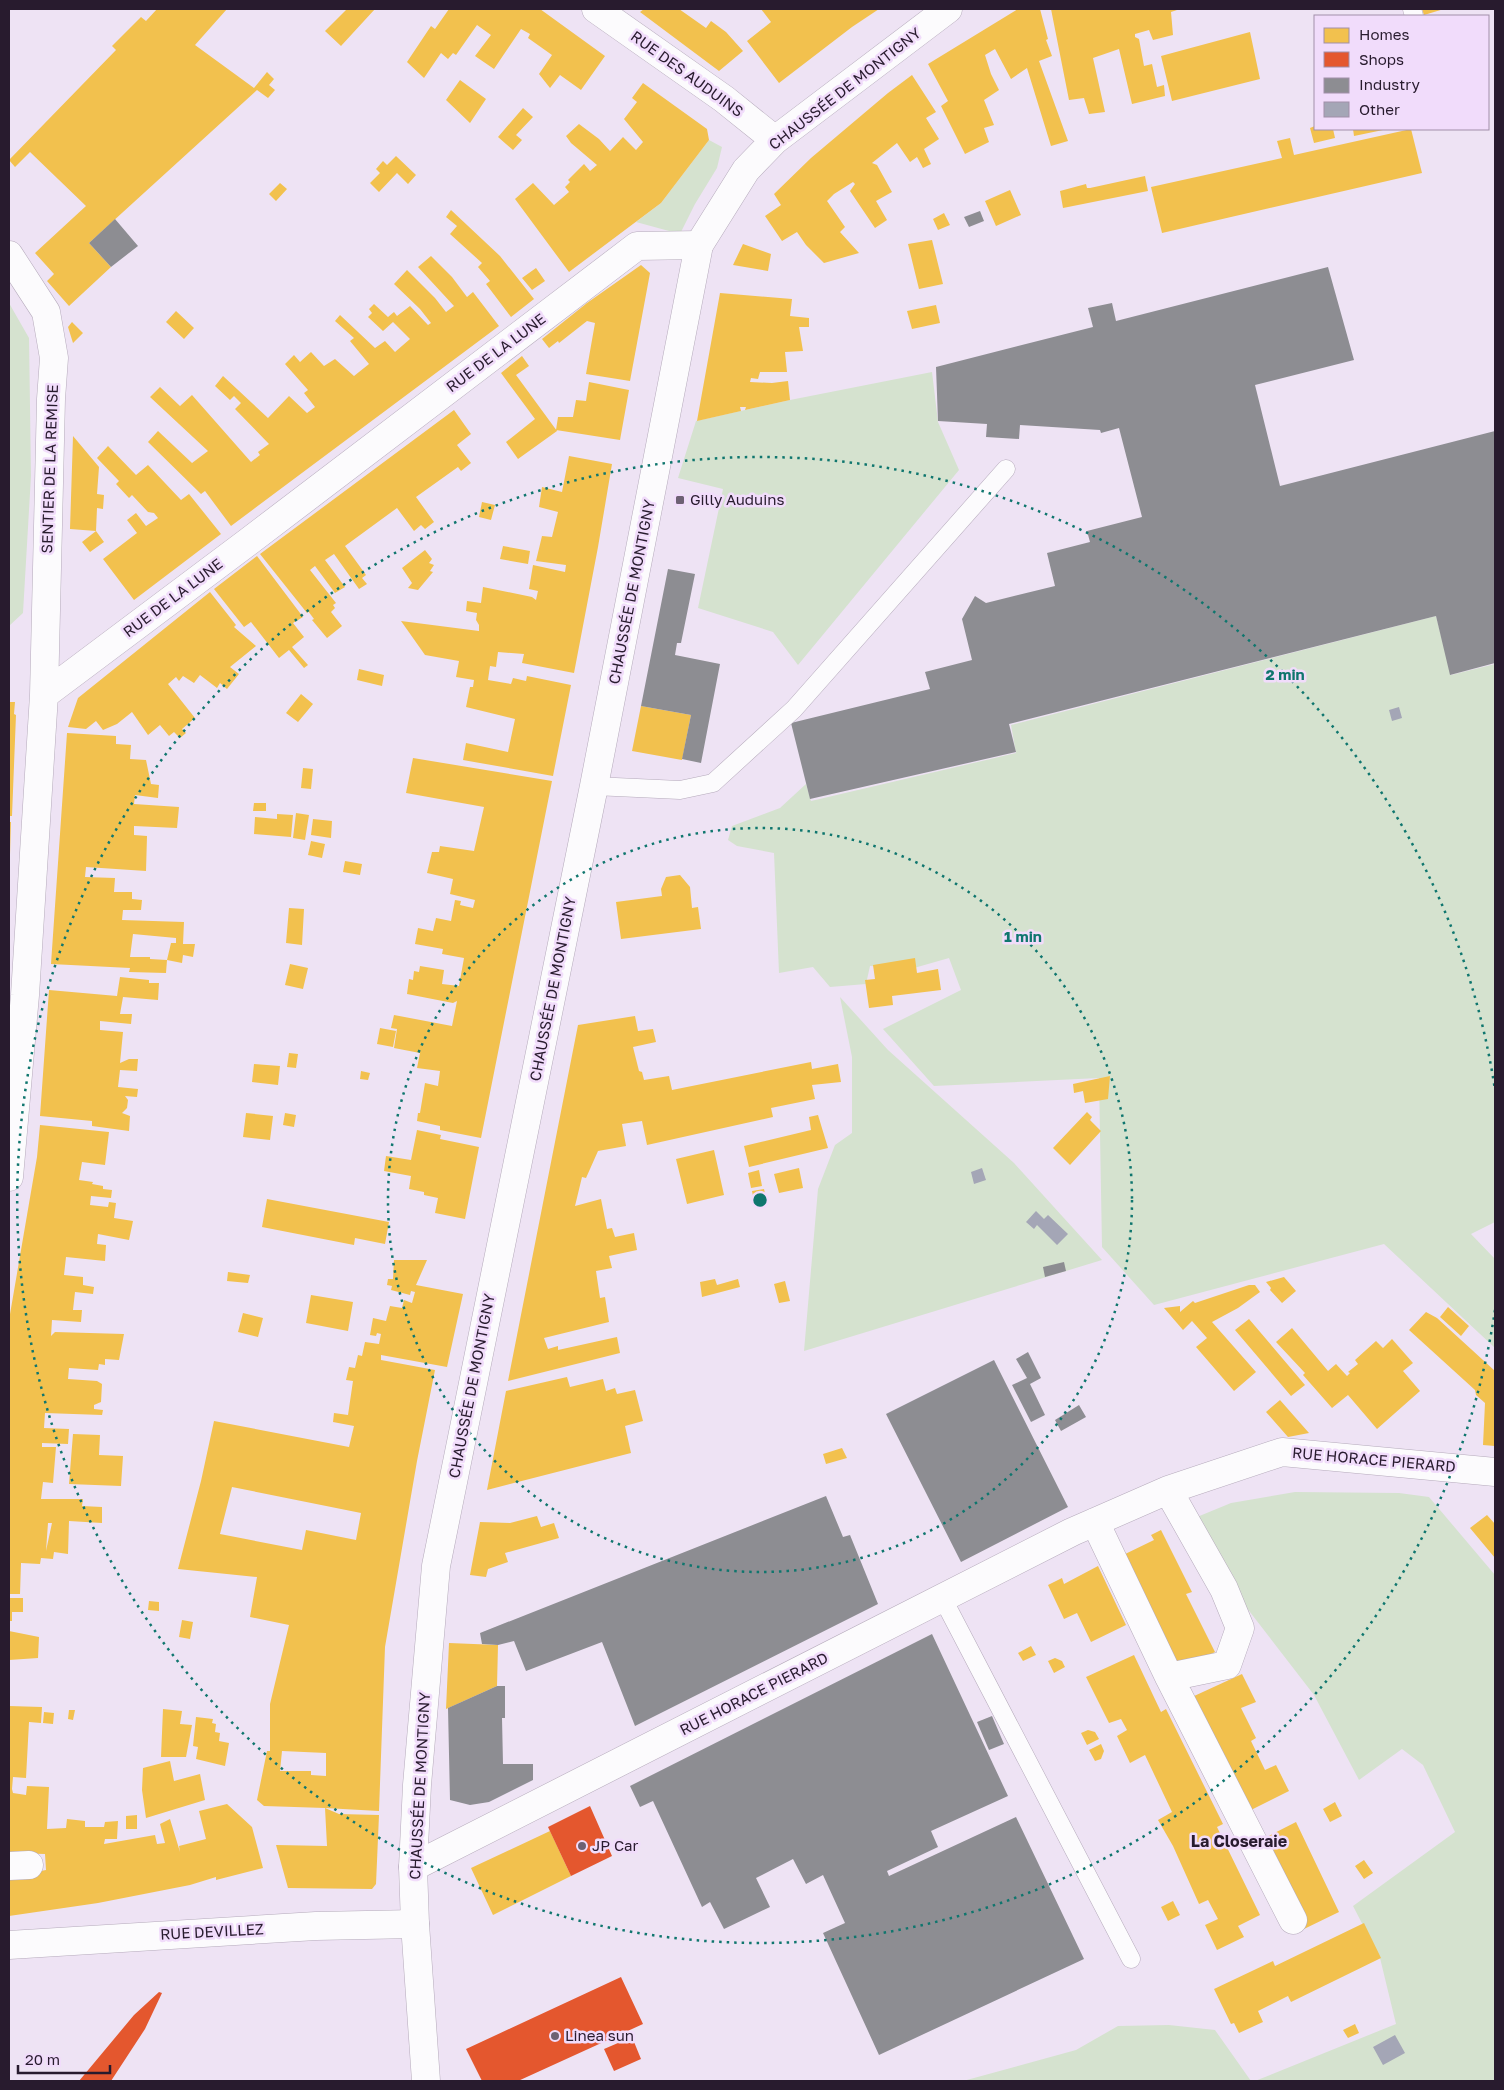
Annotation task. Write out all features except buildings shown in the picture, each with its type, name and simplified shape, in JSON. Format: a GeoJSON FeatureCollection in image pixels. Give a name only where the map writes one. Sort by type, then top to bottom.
{"type":"FeatureCollection","features":[{"type":"Feature","properties":{"kind":"street","name":"RUE DES AUDUINS"},"geometry":{"type":"LineString","coordinates":[[596,9],[724,99],[775,140]]}},
{"type":"Feature","properties":{"kind":"street","name":"CHAUSSÉE DE MONTIGNY"},"geometry":{"type":"LineString","coordinates":[[426,2081],[413,1867],[417,1785],[436,1566],[594,786],[699,245],[746,170],[775,140],[948,9]]}},
{"type":"Feature","properties":{"kind":"street","name":"RUE DE LA LUNE"},"geometry":{"type":"LineString","coordinates":[[44,695],[637,246],[699,245]]}},
{"type":"Feature","properties":{"kind":"street","name":"SENTIER DE LA REMISE"},"geometry":{"type":"LineString","coordinates":[[9,255],[46,312],[54,358],[51,399],[44,695]]}},
{"type":"Feature","properties":{"kind":"street"},"geometry":{"type":"LineString","coordinates":[[9,1177],[24,1004],[44,695]]}},
{"type":"Feature","properties":{"kind":"street","name":"RUE HORACE PIERARD"},"geometry":{"type":"LineString","coordinates":[[413,1867],[1094,1522],[1168,1490],[1282,1452],[1495,1472]]}},
{"type":"Feature","properties":{"kind":"street"},"geometry":{"type":"LineString","coordinates":[[1168,1490],[1224,1589],[1240,1628],[1227,1665],[1169,1677]]}},
{"type":"Feature","properties":{"kind":"street"},"geometry":{"type":"LineString","coordinates":[[1094,1522],[1169,1677],[1293,1920]]}},
{"type":"Feature","properties":{"kind":"street","name":"RUE DEVILLEZ"},"geometry":{"type":"LineString","coordinates":[[9,1945],[316,1926],[415,1924]]}},
{"type":"Feature","properties":{"kind":"lane"},"geometry":{"type":"LineString","coordinates":[[594,786],[680,790],[713,783],[794,709],[1006,469]]}},
{"type":"Feature","properties":{"kind":"lane"},"geometry":{"type":"LineString","coordinates":[[943,1598],[1131,1959]]}},
{"type":"Feature","properties":{"kind":"green space"},"geometry":{"type":"Polygon","coordinates":[[[709,140],[722,147],[717,168],[695,204],[680,234],[636,222],[661,203],[709,140]]]}},
{"type":"Feature","properties":{"kind":"green space"},"geometry":{"type":"Polygon","coordinates":[[[9,303],[29,338],[31,476],[23,613],[9,626],[9,303]]]}},
{"type":"Feature","properties":{"kind":"green space"},"geometry":{"type":"Polygon","coordinates":[[[932,372],[938,422],[959,470],[798,665],[773,632],[698,608],[723,489],[678,478],[696,421],[932,372]]]}},
{"type":"Feature","properties":{"kind":"green space"},"geometry":{"type":"Polygon","coordinates":[[[1436,616],[1451,675],[1495,664],[1495,1222],[1471,1234],[1495,1259],[1495,1348],[1384,1244],[1154,1305],[1102,1247],[1099,1078],[934,1086],[883,1029],[961,990],[949,958],[914,968],[870,966],[866,984],[830,987],[813,967],[779,973],[774,853],[737,846],[728,840],[732,826],[780,808],[806,784],[811,801],[1016,753],[1011,725],[1436,616]]]}},
{"type":"Feature","properties":{"kind":"green space"},"geometry":{"type":"Polygon","coordinates":[[[840,997],[888,1050],[1014,1163],[1102,1260],[804,1351],[818,1189],[835,1145],[852,1133],[852,1057],[840,997]]]}},
{"type":"Feature","properties":{"kind":"green space"},"geometry":{"type":"Polygon","coordinates":[[[1295,1492],[1399,1493],[1429,1497],[1495,1575],[1495,2081],[1255,2081],[1396,2024],[1380,1958],[1353,1906],[1455,1832],[1423,1765],[1402,1749],[1359,1780],[1314,1695],[1243,1603],[1197,1517],[1231,1503],[1295,1492]]]}},
{"type":"Feature","properties":{"kind":"green space"},"geometry":{"type":"Polygon","coordinates":[[[1169,2025],[1215,2030],[1251,2081],[963,2081],[1076,2050],[1118,2026],[1169,2025]]]}},
{"type":"Feature","properties":{"kind":"place","name":"Gilly Auduins"},"geometry":{"type":"Point","coordinates":[680,500]}},
{"type":"Feature","properties":{"kind":"place","name":"JP Car"},"geometry":{"type":"Point","coordinates":[582,1846]}},
{"type":"Feature","properties":{"kind":"place","name":"Linea sun"},"geometry":{"type":"Point","coordinates":[555,2036]}},
{"type":"Feature","properties":{"kind":"district","name":"La Closeraie"},"geometry":{"type":"Point","coordinates":[1239,1841]}}]}
